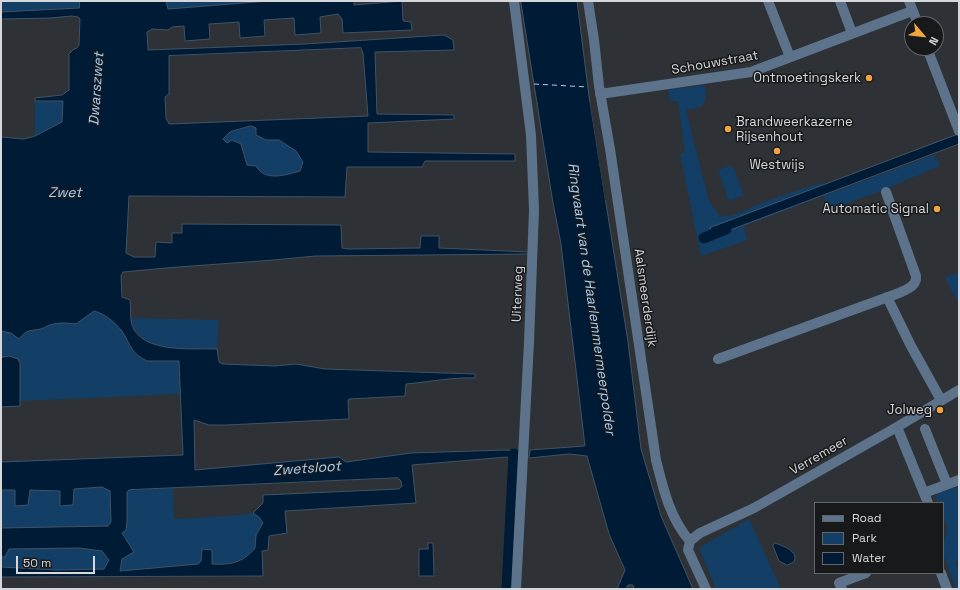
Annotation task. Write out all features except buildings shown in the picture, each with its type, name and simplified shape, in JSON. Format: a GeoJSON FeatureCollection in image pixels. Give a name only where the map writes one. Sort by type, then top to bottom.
{"type":"FeatureCollection","features":[{"type":"Feature","properties":{"kind":"street","name":"Uiterweg"},"geometry":{"type":"LineString","coordinates":[[514,1],[531,135],[534,210],[524,454],[516,589]]}},
{"type":"Feature","properties":{"kind":"street","name":"Aalsmeerderdijk"},"geometry":{"type":"LineString","coordinates":[[588,1],[600,94],[610,149],[658,466],[672,515],[690,541],[688,550],[706,589]]}},
{"type":"Feature","properties":{"kind":"street"},"geometry":{"type":"LineString","coordinates":[[768,1],[790,57]]}},
{"type":"Feature","properties":{"kind":"street"},"geometry":{"type":"LineString","coordinates":[[840,1],[852,33]]}},
{"type":"Feature","properties":{"kind":"street","name":"Schouwstraat"},"geometry":{"type":"LineString","coordinates":[[600,94],[737,75],[765,67],[852,33],[910,6]]}},
{"type":"Feature","properties":{"kind":"street"},"geometry":{"type":"LineString","coordinates":[[910,6],[914,16]]}},
{"type":"Feature","properties":{"kind":"street"},"geometry":{"type":"LineString","coordinates":[[931,56],[959,130]]}},
{"type":"Feature","properties":{"kind":"street"},"geometry":{"type":"LineString","coordinates":[[718,359],[887,297],[912,286],[916,280],[886,192]]}},
{"type":"Feature","properties":{"kind":"street"},"geometry":{"type":"LineString","coordinates":[[887,297],[911,346],[941,400]]}},
{"type":"Feature","properties":{"kind":"street","name":"Verremeer"},"geometry":{"type":"LineString","coordinates":[[690,541],[700,533],[754,508],[959,390]]}},
{"type":"Feature","properties":{"kind":"street"},"geometry":{"type":"LineString","coordinates":[[897,427],[928,502]]}},
{"type":"Feature","properties":{"kind":"street"},"geometry":{"type":"LineString","coordinates":[[925,429],[947,484]]}},
{"type":"Feature","properties":{"kind":"street"},"geometry":{"type":"LineString","coordinates":[[924,493],[959,480]]}},
{"type":"Feature","properties":{"kind":"street"},"geometry":{"type":"LineString","coordinates":[[842,589],[839,583],[863,574]]}},
{"type":"Feature","properties":{"kind":"street"},"geometry":{"type":"LineString","coordinates":[[940,574],[946,589]]}},
{"type":"Feature","properties":{"kind":"green space"},"geometry":{"type":"Polygon","coordinates":[[[1,1],[80,1],[80,8],[1,12],[1,1]]]}},
{"type":"Feature","properties":{"kind":"green space"},"geometry":{"type":"Polygon","coordinates":[[[143,1],[269,1],[168,9],[143,1]]]}},
{"type":"Feature","properties":{"kind":"green space"},"geometry":{"type":"Polygon","coordinates":[[[705,85],[706,94],[701,107],[686,110],[709,201],[720,216],[737,214],[764,202],[820,183],[827,184],[831,193],[934,155],[939,163],[939,166],[881,191],[834,208],[829,208],[823,196],[744,226],[747,240],[701,256],[680,154],[685,152],[678,101],[670,101],[668,90],[705,85]]]}},
{"type":"Feature","properties":{"kind":"green space"},"geometry":{"type":"Polygon","coordinates":[[[35,101],[63,101],[62,122],[35,136],[35,101]]]}},
{"type":"Feature","properties":{"kind":"green space"},"geometry":{"type":"Polygon","coordinates":[[[251,126],[256,128],[266,140],[279,140],[296,151],[303,162],[300,172],[270,176],[254,170],[242,160],[223,139],[230,132],[251,126]]]}},
{"type":"Feature","properties":{"kind":"green space"},"geometry":{"type":"Polygon","coordinates":[[[732,165],[744,195],[729,201],[718,170],[732,165]]]}},
{"type":"Feature","properties":{"kind":"green space"},"geometry":{"type":"Polygon","coordinates":[[[959,272],[959,304],[945,278],[959,272]]]}},
{"type":"Feature","properties":{"kind":"green space"},"geometry":{"type":"Polygon","coordinates":[[[94,311],[102,313],[116,324],[133,351],[147,361],[179,361],[180,394],[20,401],[20,363],[18,359],[9,356],[1,358],[1,331],[11,333],[24,332],[34,329],[42,329],[52,324],[64,322],[76,324],[94,311]]]}},
{"type":"Feature","properties":{"kind":"green space"},"geometry":{"type":"Polygon","coordinates":[[[132,318],[219,320],[217,349],[179,349],[153,344],[143,338],[135,330],[132,318]]]}},
{"type":"Feature","properties":{"kind":"green space"},"geometry":{"type":"Polygon","coordinates":[[[959,486],[959,560],[956,563],[959,571],[959,589],[956,589],[944,557],[944,540],[947,527],[944,519],[944,502],[938,502],[936,497],[938,493],[959,486]]]}},
{"type":"Feature","properties":{"kind":"green space"},"geometry":{"type":"Polygon","coordinates":[[[102,487],[110,491],[111,522],[108,526],[1,528],[1,490],[15,490],[15,506],[29,490],[60,491],[60,506],[74,489],[102,487]]]}},
{"type":"Feature","properties":{"kind":"green space"},"geometry":{"type":"Polygon","coordinates":[[[173,488],[174,519],[230,516],[253,513],[259,517],[263,523],[256,535],[255,548],[241,560],[225,564],[212,564],[202,549],[201,561],[198,564],[120,571],[122,559],[122,532],[127,522],[127,492],[129,490],[173,488]]]}},
{"type":"Feature","properties":{"kind":"green space"},"geometry":{"type":"Polygon","coordinates":[[[749,519],[781,589],[716,589],[699,548],[749,519]]]}},
{"type":"Feature","properties":{"kind":"green space"},"geometry":{"type":"Polygon","coordinates":[[[79,548],[102,551],[109,560],[104,569],[57,570],[1,567],[1,557],[5,556],[9,549],[79,548]]]}},
{"type":"Feature","properties":{"kind":"water","name":"Zwet"},"geometry":{"type":"Polygon","coordinates":[[[80,1],[166,1],[168,9],[269,1],[354,1],[354,5],[402,1],[403,21],[411,22],[412,30],[343,33],[342,19],[338,14],[320,17],[321,33],[295,35],[294,18],[264,20],[265,36],[240,38],[239,22],[209,24],[210,39],[185,41],[184,26],[172,27],[168,30],[152,29],[147,32],[148,50],[305,44],[444,35],[453,40],[454,50],[375,52],[377,114],[454,115],[454,119],[368,123],[368,152],[515,154],[515,161],[425,161],[422,167],[347,167],[345,197],[129,196],[126,253],[134,257],[155,257],[156,242],[172,243],[172,233],[182,233],[182,224],[341,225],[342,248],[348,249],[420,248],[421,236],[439,236],[439,248],[528,252],[528,254],[316,256],[123,272],[121,276],[122,297],[130,300],[132,325],[138,334],[146,341],[169,348],[217,349],[219,362],[222,364],[275,366],[296,364],[325,369],[475,374],[475,378],[449,379],[406,384],[405,396],[349,399],[349,419],[227,425],[209,425],[194,420],[195,470],[339,457],[346,462],[411,453],[505,450],[520,451],[519,460],[512,461],[507,457],[412,465],[416,503],[285,511],[287,533],[269,536],[268,550],[262,551],[263,576],[1,577],[1,567],[57,570],[104,569],[109,560],[102,551],[79,548],[9,549],[5,557],[1,557],[1,528],[108,526],[111,522],[110,491],[102,487],[74,489],[73,505],[60,506],[60,491],[30,490],[28,505],[15,506],[15,490],[1,490],[1,462],[183,455],[179,361],[147,361],[133,351],[116,324],[108,317],[94,311],[76,324],[63,323],[49,325],[41,329],[31,330],[19,339],[11,333],[1,331],[1,137],[24,139],[35,136],[62,122],[63,101],[35,101],[35,98],[62,95],[69,90],[69,54],[79,45],[80,19],[72,16],[1,19],[1,12],[79,8],[80,1]],[[361,48],[169,56],[169,94],[165,97],[166,118],[169,124],[368,116],[363,53],[361,48]],[[251,126],[230,132],[223,139],[227,143],[232,140],[241,144],[247,165],[256,166],[260,171],[270,176],[300,171],[303,162],[296,151],[279,140],[266,140],[256,135],[256,128],[251,126]],[[398,478],[129,490],[127,492],[126,530],[122,533],[134,552],[122,559],[120,571],[198,564],[201,561],[202,549],[212,550],[212,564],[225,564],[241,560],[255,548],[256,535],[263,523],[259,517],[253,513],[263,503],[263,495],[399,489],[402,486],[401,481],[398,478]]]}},
{"type":"Feature","properties":{"kind":"water","name":"Ringvaart van de Haarlemmermeerpolder"},"geometry":{"type":"Polygon","coordinates":[[[521,1],[577,1],[589,96],[628,342],[641,449],[661,516],[693,589],[634,589],[633,585],[628,585],[626,589],[617,589],[625,570],[609,534],[587,456],[569,454],[529,458],[530,450],[585,446],[561,244],[553,203],[521,1]]]}},
{"type":"Feature","properties":{"kind":"water"},"geometry":{"type":"Polygon","coordinates":[[[959,134],[959,144],[714,236],[710,228],[959,134]]]}},
{"type":"Feature","properties":{"kind":"water"},"geometry":{"type":"Polygon","coordinates":[[[9,356],[18,359],[20,363],[20,406],[1,407],[1,358],[9,356]]]}},
{"type":"Feature","properties":{"kind":"water"},"geometry":{"type":"Polygon","coordinates":[[[428,543],[433,543],[434,576],[419,576],[419,549],[428,549],[428,543]]]}},
{"type":"Feature","properties":{"kind":"water"},"geometry":{"type":"Polygon","coordinates":[[[775,543],[786,547],[792,552],[795,558],[794,562],[787,565],[779,561],[773,546],[775,543]]]}},
{"type":"Feature","properties":{"kind":"pier"},"geometry":{"type":"Polygon","coordinates":[[[592,101],[607,200],[605,200],[590,102],[592,101]]]}},
{"type":"Feature","properties":{"kind":"waterway"},"geometry":{"type":"LineString","coordinates":[[704,238],[726,229]]}},
{"type":"Feature","properties":{"kind":"waterway"},"geometry":{"type":"LineString","coordinates":[[507,589],[514,454]]}},
{"type":"Feature","properties":{"kind":"ferry route"},"geometry":{"type":"LineString","coordinates":[[534,84],[588,87]]}},
{"type":"Feature","properties":{"kind":"place","name":"Ontmoetingskerk"},"geometry":{"type":"Point","coordinates":[869,78]}},
{"type":"Feature","properties":{"kind":"place","name":"Brandweerkazerne Rijsenhout"},"geometry":{"type":"Point","coordinates":[728,129]}},
{"type":"Feature","properties":{"kind":"place","name":"Westwijs"},"geometry":{"type":"Point","coordinates":[777,151]}},
{"type":"Feature","properties":{"kind":"place","name":"Automatic Signal"},"geometry":{"type":"Point","coordinates":[937,209]}},
{"type":"Feature","properties":{"kind":"place","name":"Jolweg"},"geometry":{"type":"Point","coordinates":[940,410]}},
{"type":"Feature","properties":{"kind":"water label","name":"Dwarszwet"},"geometry":{"type":"Point","coordinates":[97,89]}},
{"type":"Feature","properties":{"kind":"water label","name":"Zwetsloot"},"geometry":{"type":"Point","coordinates":[307,469]}}]}
